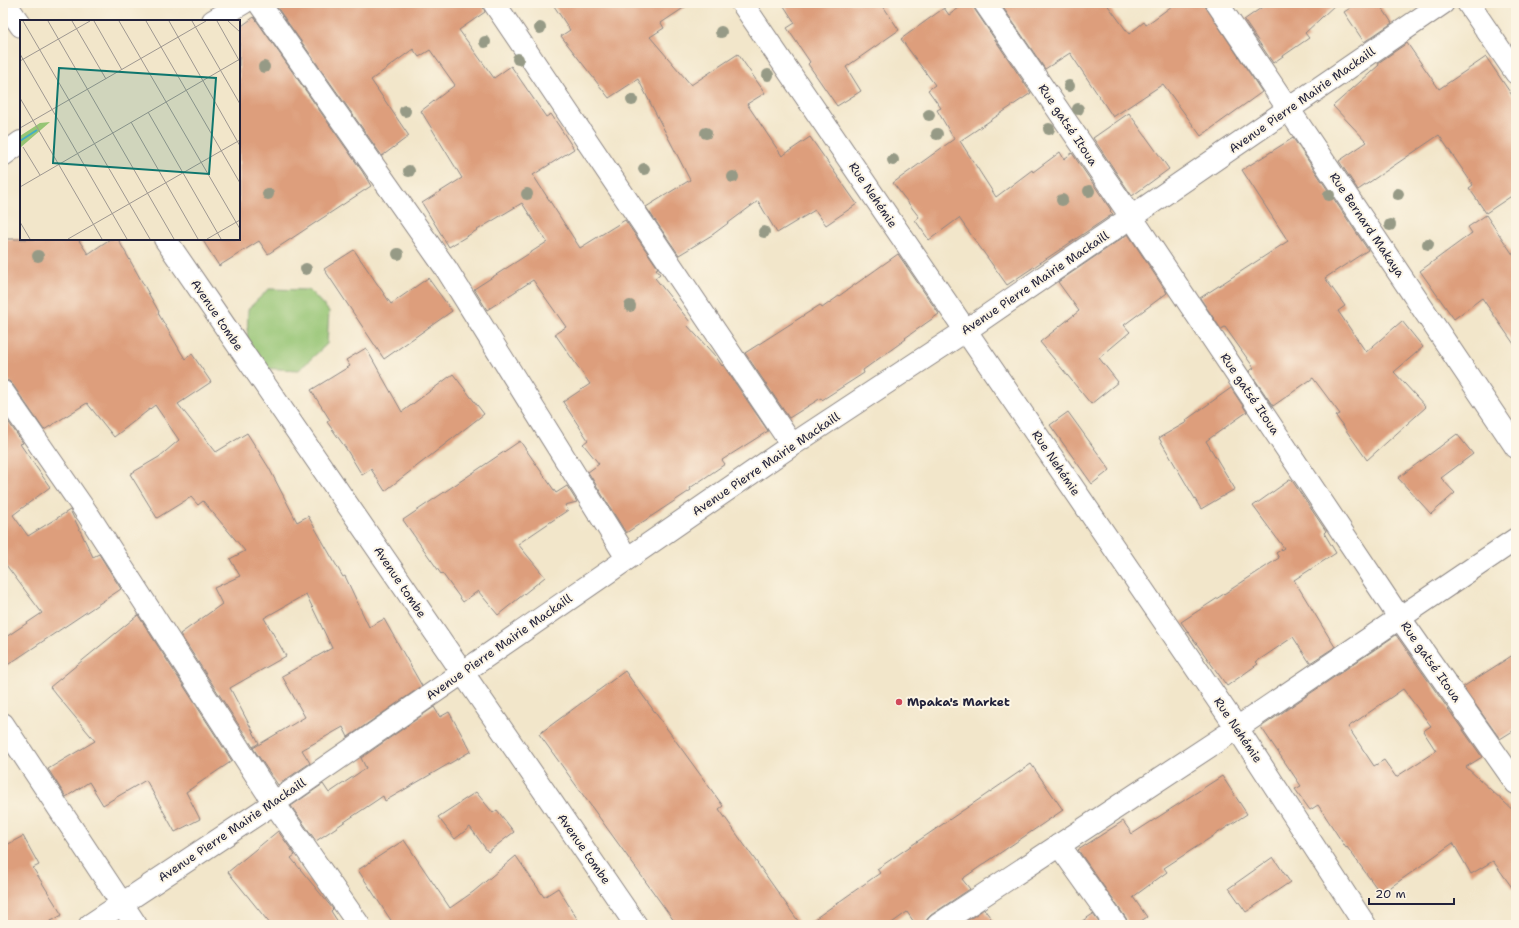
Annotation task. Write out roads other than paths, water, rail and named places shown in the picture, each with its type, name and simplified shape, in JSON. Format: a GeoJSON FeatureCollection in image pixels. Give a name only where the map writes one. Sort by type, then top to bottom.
{"type":"FeatureCollection","features":[{"type":"Feature","properties":{"kind":"street"},"geometry":{"type":"LineString","coordinates":[[5,3],[20,25]]}},
{"type":"Feature","properties":{"kind":"street"},"geometry":{"type":"LineString","coordinates":[[215,20],[243,3]]}},
{"type":"Feature","properties":{"kind":"street"},"geometry":{"type":"LineString","coordinates":[[259,3],[447,270],[627,558]]}},
{"type":"Feature","properties":{"kind":"street"},"geometry":{"type":"LineString","coordinates":[[494,3],[792,445]]}},
{"type":"Feature","properties":{"kind":"street","name":"Rue Nehémie"},"geometry":{"type":"LineString","coordinates":[[742,3],[1237,728],[1365,925]]}},
{"type":"Feature","properties":{"kind":"street","name":"Rue gatsé Itoua"},"geometry":{"type":"LineString","coordinates":[[985,3],[1132,218],[1399,617],[1516,783]]}},
{"type":"Feature","properties":{"kind":"street","name":"Rue Bernard Makaya"},"geometry":{"type":"LineString","coordinates":[[1217,3],[1516,447]]}},
{"type":"Feature","properties":{"kind":"street","name":"Avenue Pierre Mairie Mackaill"},"geometry":{"type":"LineString","coordinates":[[90,925],[274,803],[792,445],[965,331],[1132,218],[1443,3]]}},
{"type":"Feature","properties":{"kind":"street"},"geometry":{"type":"LineString","coordinates":[[1468,3],[1516,73]]}},
{"type":"Feature","properties":{"kind":"street"},"geometry":{"type":"LineString","coordinates":[[3,155],[20,143]]}},
{"type":"Feature","properties":{"kind":"street","name":"Avenue tombe"},"geometry":{"type":"LineString","coordinates":[[166,240],[636,925]]}},
{"type":"Feature","properties":{"kind":"street"},"geometry":{"type":"LineString","coordinates":[[3,392],[89,516],[274,803],[359,925]]}},
{"type":"Feature","properties":{"kind":"street"},"geometry":{"type":"LineString","coordinates":[[938,925],[1237,728],[1516,539]]}},
{"type":"Feature","properties":{"kind":"street"},"geometry":{"type":"LineString","coordinates":[[3,724],[136,925]]}},
{"type":"Feature","properties":{"kind":"street"},"geometry":{"type":"LineString","coordinates":[[1059,845],[1116,925]]}},
{"type":"Feature","properties":{"kind":"place","name":"Mpaka's Market"},"geometry":{"type":"Point","coordinates":[899,702]}}]}
